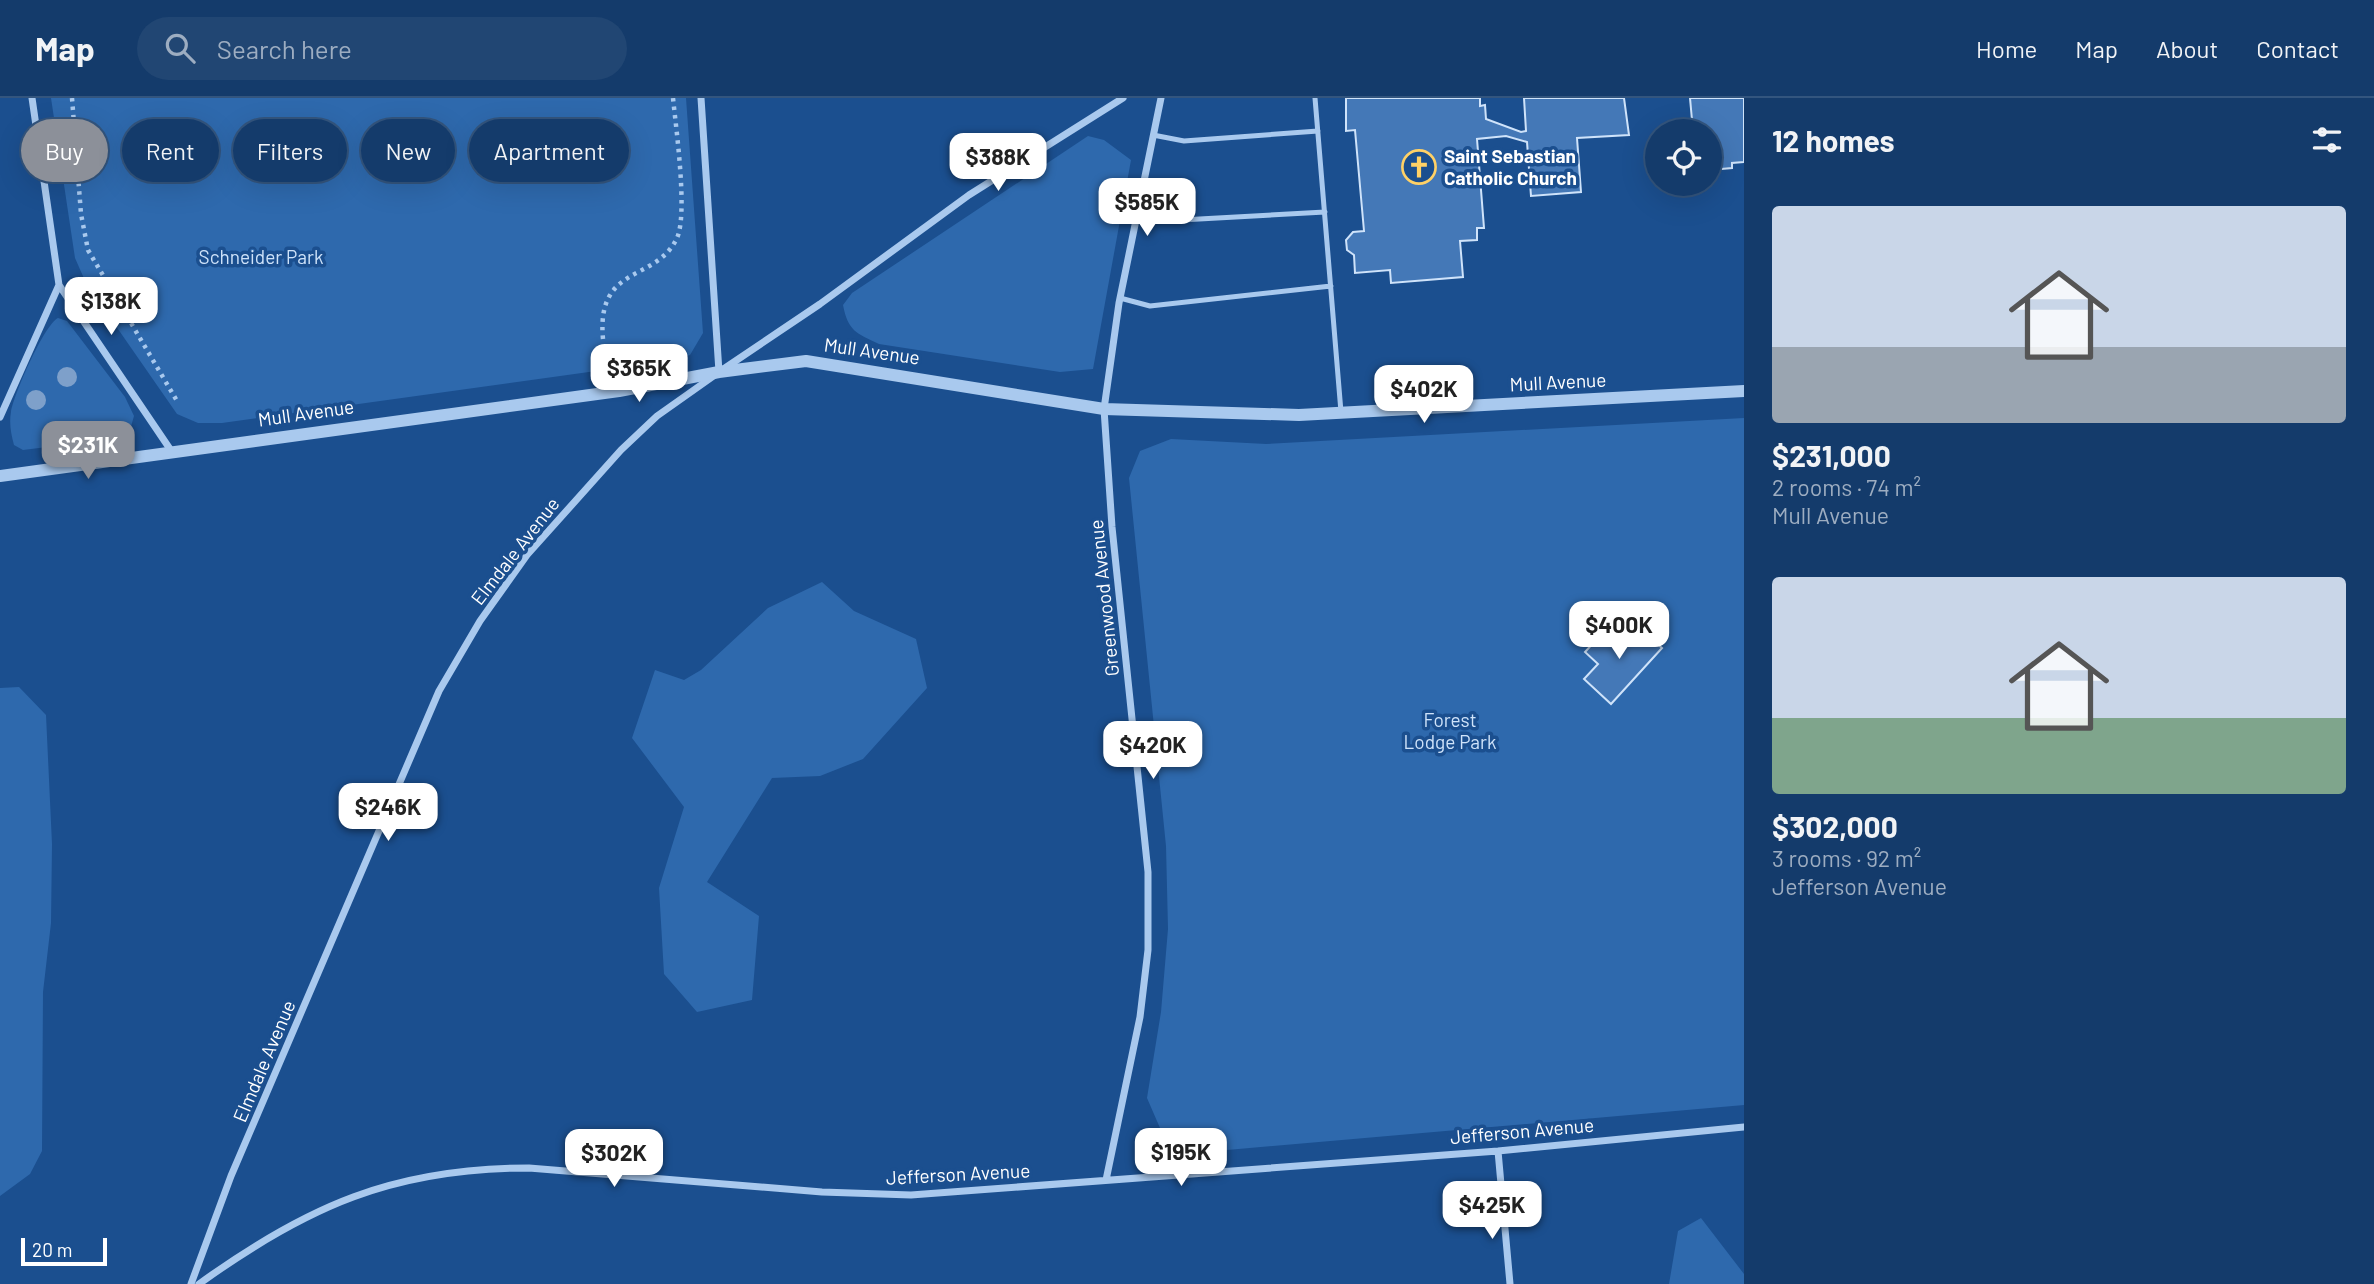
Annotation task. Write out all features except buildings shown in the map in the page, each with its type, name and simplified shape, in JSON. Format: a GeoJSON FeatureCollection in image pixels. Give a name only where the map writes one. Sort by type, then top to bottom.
{"type":"FeatureCollection","features":[{"type":"Feature","properties":{"kind":"street"},"geometry":{"type":"LineString","coordinates":[[32,98],[59,285],[172,452]]}},
{"type":"Feature","properties":{"kind":"street"},"geometry":{"type":"LineString","coordinates":[[701,98],[719,372]]}},
{"type":"Feature","properties":{"kind":"street","name":"Elmdale Avenue"},"geometry":{"type":"LineString","coordinates":[[191,1284],[231,1177],[397,784],[453,667],[480,621],[527,555],[612,459],[657,416],[820,304],[969,195],[1123,98]]}},
{"type":"Feature","properties":{"kind":"street","name":"Greenwood Avenue"},"geometry":{"type":"LineString","coordinates":[[1106,1180],[1140,1017],[1149,905],[1148,872],[1111,515],[1104,409],[1120,298],[1161,98]]}},
{"type":"Feature","properties":{"kind":"street"},"geometry":{"type":"LineString","coordinates":[[0,417],[59,285]]}},
{"type":"Feature","properties":{"kind":"street","name":"Mull Avenue"},"geometry":{"type":"LineString","coordinates":[[0,475],[619,391],[719,372],[806,361],[984,387],[1104,409],[1232,415],[1341,412],[1744,391]]}},
{"type":"Feature","properties":{"kind":"street","name":"Jefferson Avenue"},"geometry":{"type":"LineString","coordinates":[[199,1284],[257,1242],[331,1205],[396,1182],[484,1168],[529,1168],[822,1192],[911,1195],[1498,1151],[1744,1127]]}},
{"type":"Feature","properties":{"kind":"street"},"geometry":{"type":"LineString","coordinates":[[1498,1151],[1510,1284]]}},
{"type":"Feature","properties":{"kind":"lane"},"geometry":{"type":"LineString","coordinates":[[1315,98],[1341,412]]}},
{"type":"Feature","properties":{"kind":"lane"},"geometry":{"type":"LineString","coordinates":[[1153,135],[1184,141],[1318,131]]}},
{"type":"Feature","properties":{"kind":"lane"},"geometry":{"type":"LineString","coordinates":[[1136,218],[1163,221],[1325,212]]}},
{"type":"Feature","properties":{"kind":"lane"},"geometry":{"type":"LineString","coordinates":[[1120,298],[1150,306],[1331,286]]}},
{"type":"Feature","properties":{"kind":"path"},"geometry":{"type":"LineString","coordinates":[[72,98],[81,214],[88,250],[177,401]]}},
{"type":"Feature","properties":{"kind":"path"},"geometry":{"type":"LineString","coordinates":[[603,339],[601,323],[611,290],[671,249],[678,235],[680,194],[673,98]]}},
{"type":"Feature","properties":{"kind":"green space","name":"Schneider Park"},"geometry":{"type":"Polygon","coordinates":[[[51,98],[686,98],[703,333],[690,355],[668,361],[222,423],[198,423],[177,414],[86,283],[75,258],[64,182],[108,182],[108,119],[54,119],[51,98]]]}},
{"type":"Feature","properties":{"kind":"green space"},"geometry":{"type":"Polygon","coordinates":[[[1088,136],[1104,140],[1131,160],[1093,369],[1060,372],[879,344],[854,330],[843,305],[852,293],[1088,136]]]}},
{"type":"Feature","properties":{"kind":"green space"},"geometry":{"type":"Polygon","coordinates":[[[58,318],[67,321],[125,397],[134,416],[130,430],[111,439],[23,450],[14,445],[12,437],[10,420],[13,403],[38,346],[58,318]]]}},
{"type":"Feature","properties":{"kind":"green space","name":"Forest Lodge Park"},"geometry":{"type":"Polygon","coordinates":[[[1744,418],[1744,1105],[1216,1151],[1185,1148],[1160,1128],[1147,1098],[1161,1012],[1168,929],[1166,846],[1129,478],[1140,451],[1171,439],[1266,444],[1744,418]]]}},
{"type":"Feature","properties":{"kind":"green space"},"geometry":{"type":"Polygon","coordinates":[[[822,582],[854,611],[916,639],[927,688],[863,759],[820,776],[772,778],[707,882],[759,916],[752,1000],[697,1012],[664,974],[659,888],[684,807],[632,738],[655,670],[684,680],[701,670],[768,608],[822,582]]]}},
{"type":"Feature","properties":{"kind":"green space"},"geometry":{"type":"Polygon","coordinates":[[[19,687],[46,715],[52,844],[51,923],[43,992],[42,1151],[30,1174],[0,1196],[0,688],[19,687]]]}},
{"type":"Feature","properties":{"kind":"green space"},"geometry":{"type":"Polygon","coordinates":[[[1701,1218],[1744,1274],[1744,1284],[1669,1284],[1678,1231],[1701,1218]]]}},
{"type":"Feature","properties":{"kind":"place","name":"Saint Sebastian Catholic Church"},"geometry":{"type":"Point","coordinates":[1419,167]}}]}
